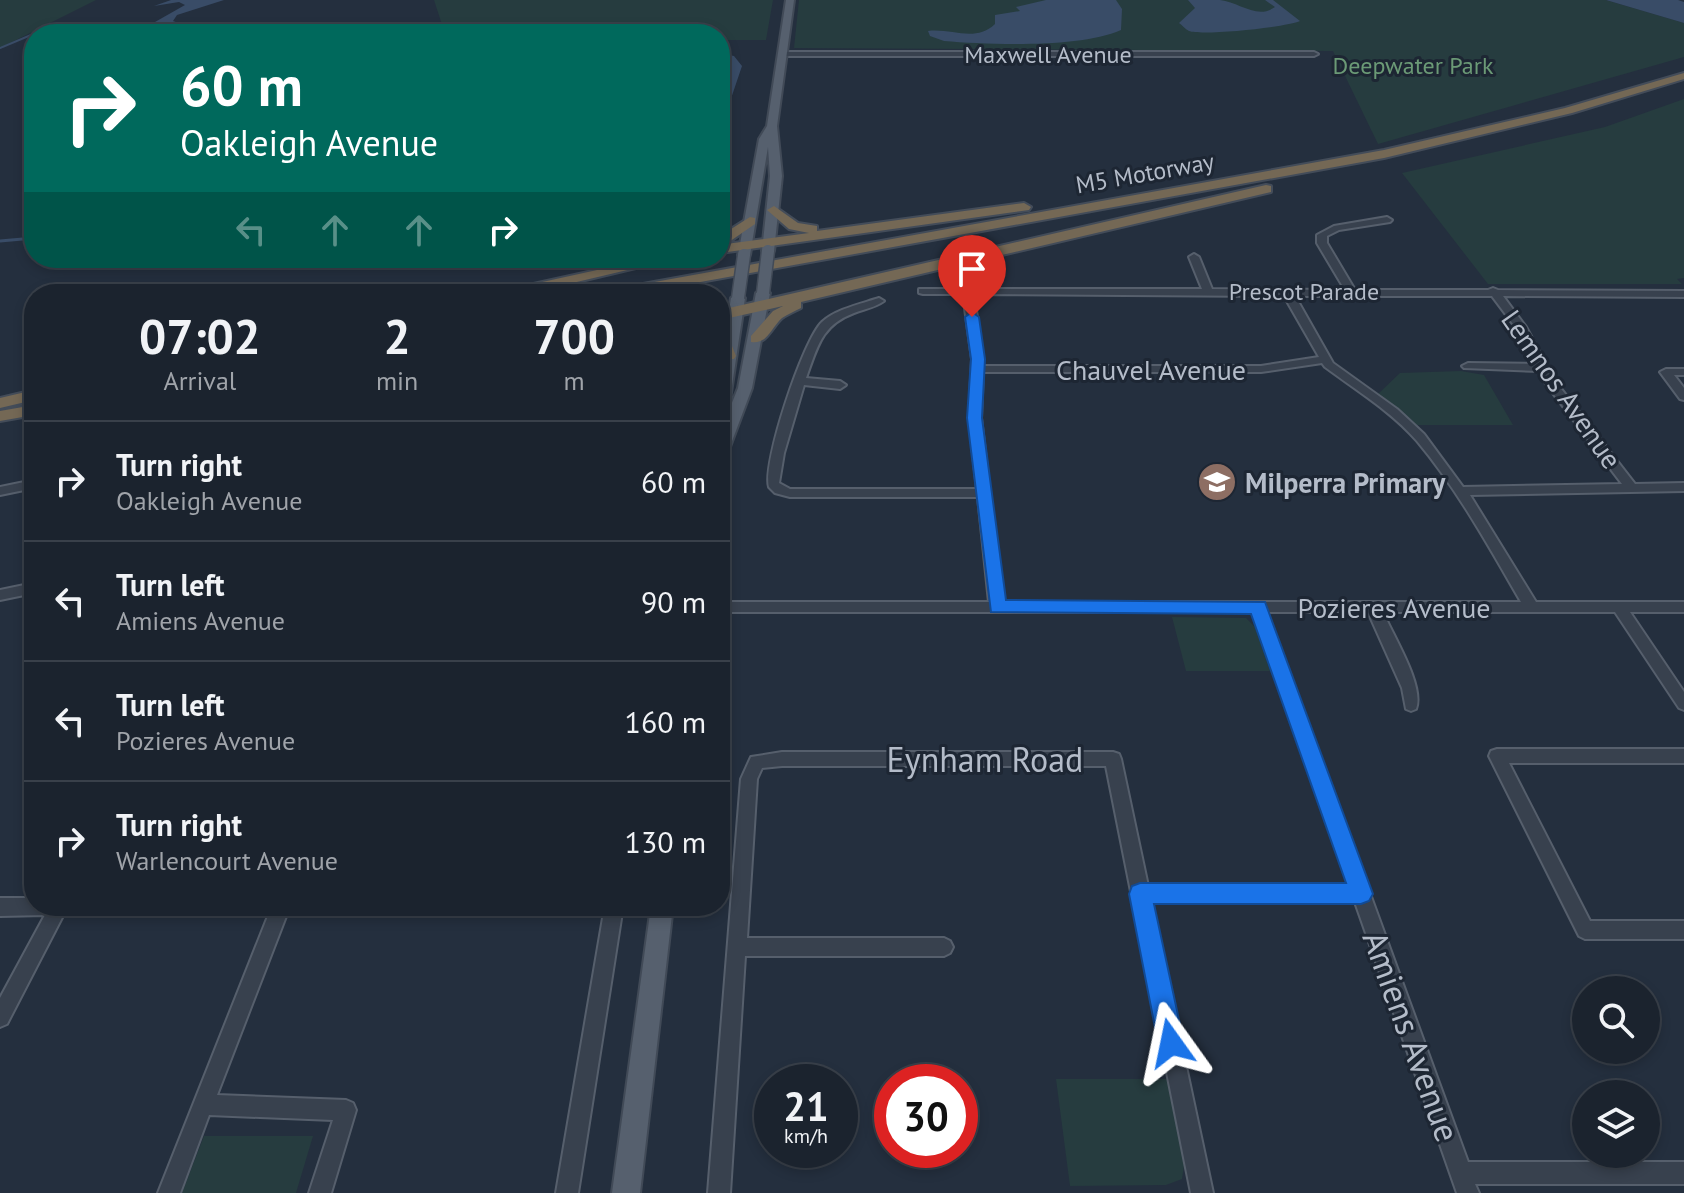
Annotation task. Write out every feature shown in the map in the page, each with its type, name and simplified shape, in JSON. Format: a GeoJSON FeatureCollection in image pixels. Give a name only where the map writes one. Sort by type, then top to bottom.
{"type":"FeatureCollection","features":[{"type":"Feature","properties":{"kind":"highway","name":"M5 Motorway"},"geometry":{"type":"LineString","coordinates":[[665,284],[1361,158],[1525,122],[1684,76]]}},
{"type":"Feature","properties":{"kind":"highway","name":"M5 Motorway"},"geometry":{"type":"LineString","coordinates":[[730,284],[1342,172],[1508,136],[1684,85]]}},
{"type":"Feature","properties":{"kind":"highway"},"geometry":{"type":"LineString","coordinates":[[730,249],[745,250],[834,230],[1112,195],[1361,158]]}},
{"type":"Feature","properties":{"kind":"highway"},"geometry":{"type":"LineString","coordinates":[[731,308],[762,300],[834,291],[1342,172]]}},
{"type":"Feature","properties":{"kind":"highway"},"geometry":{"type":"LineString","coordinates":[[774,210],[794,226],[834,230]]}},
{"type":"Feature","properties":{"kind":"highway"},"geometry":{"type":"LineString","coordinates":[[730,235],[750,221]]}},
{"type":"Feature","properties":{"kind":"highway"},"geometry":{"type":"LineString","coordinates":[[552,284],[625,268]]}},
{"type":"Feature","properties":{"kind":"highway"},"geometry":{"type":"LineString","coordinates":[[756,339],[778,314],[834,291]]}},
{"type":"Feature","properties":{"kind":"highway"},"geometry":{"type":"LineString","coordinates":[[0,403],[24,398]]}},
{"type":"Feature","properties":{"kind":"highway"},"geometry":{"type":"LineString","coordinates":[[0,418],[24,414]]}},
{"type":"Feature","properties":{"kind":"main road"},"geometry":{"type":"LineString","coordinates":[[730,426],[745,388],[762,300],[774,210],[776,146],[772,126],[790,0]]}},
{"type":"Feature","properties":{"kind":"main road"},"geometry":{"type":"LineString","coordinates":[[731,308],[745,250],[764,139],[772,126]]}},
{"type":"Feature","properties":{"kind":"main road"},"geometry":{"type":"LineString","coordinates":[[626,1193],[661,916]]}},
{"type":"Feature","properties":{"kind":"street","name":"Maxwell Avenue"},"geometry":{"type":"LineString","coordinates":[[782,54],[1314,54]]}},
{"type":"Feature","properties":{"kind":"street"},"geometry":{"type":"LineString","coordinates":[[1351,291],[1322,243],[1322,235],[1337,228],[1387,220]]}},
{"type":"Feature","properties":{"kind":"street"},"geometry":{"type":"LineString","coordinates":[[1194,257],[1208,291]]}},
{"type":"Feature","properties":{"kind":"street","name":"Prescot Parade"},"geometry":{"type":"LineString","coordinates":[[923,291],[1684,294]]}},
{"type":"Feature","properties":{"kind":"street"},"geometry":{"type":"LineString","coordinates":[[968,291],[978,369],[974,410],[997,607]]}},
{"type":"Feature","properties":{"kind":"street"},"geometry":{"type":"LineString","coordinates":[[1287,291],[1324,359],[1342,377],[1412,428],[1461,491],[1532,607]]}},
{"type":"Feature","properties":{"kind":"street","name":"Lemnos Avenue"},"geometry":{"type":"LineString","coordinates":[[1493,291],[1524,333],[1542,368],[1631,487]]}},
{"type":"Feature","properties":{"kind":"street"},"geometry":{"type":"LineString","coordinates":[[879,301],[838,316],[821,328],[801,381],[772,477],[779,490],[983,493]]}},
{"type":"Feature","properties":{"kind":"street","name":"Chauvel Avenue"},"geometry":{"type":"LineString","coordinates":[[978,369],[1261,369],[1324,359]]}},
{"type":"Feature","properties":{"kind":"street"},"geometry":{"type":"LineString","coordinates":[[1468,366],[1542,368]]}},
{"type":"Feature","properties":{"kind":"street"},"geometry":{"type":"LineString","coordinates":[[1684,372],[1661,369],[1684,396]]}},
{"type":"Feature","properties":{"kind":"street"},"geometry":{"type":"LineString","coordinates":[[801,381],[840,385]]}},
{"type":"Feature","properties":{"kind":"street"},"geometry":{"type":"LineString","coordinates":[[0,491],[24,486]]}},
{"type":"Feature","properties":{"kind":"street"},"geometry":{"type":"LineString","coordinates":[[1461,491],[1684,487]]}},
{"type":"Feature","properties":{"kind":"street"},"geometry":{"type":"LineString","coordinates":[[0,595],[24,590]]}},
{"type":"Feature","properties":{"kind":"street","name":"Pozieres Avenue"},"geometry":{"type":"LineString","coordinates":[[730,607],[1684,607]]}},
{"type":"Feature","properties":{"kind":"street","name":"Amiens Avenue"},"geometry":{"type":"LineString","coordinates":[[1258,607],[1465,1183]]}},
{"type":"Feature","properties":{"kind":"street"},"geometry":{"type":"LineString","coordinates":[[1373,607],[1410,688],[1411,705]]}},
{"type":"Feature","properties":{"kind":"street"},"geometry":{"type":"LineString","coordinates":[[1619,607],[1684,704]]}},
{"type":"Feature","properties":{"kind":"street"},"geometry":{"type":"LineString","coordinates":[[1684,756],[1497,756],[1585,930],[1684,930]]}},
{"type":"Feature","properties":{"kind":"street","name":"Eynham Road"},"geometry":{"type":"LineString","coordinates":[[737,947],[752,767],[761,761],[1113,759],[1202,1193]]}},
{"type":"Feature","properties":{"kind":"street"},"geometry":{"type":"LineString","coordinates":[[1140,894],[1361,894]]}},
{"type":"Feature","properties":{"kind":"street"},"geometry":{"type":"LineString","coordinates":[[0,907],[24,907]]}},
{"type":"Feature","properties":{"kind":"street"},"geometry":{"type":"LineString","coordinates":[[0,1017],[54,916]]}},
{"type":"Feature","properties":{"kind":"street"},"geometry":{"type":"LineString","coordinates":[[169,1193],[277,916]]}},
{"type":"Feature","properties":{"kind":"street"},"geometry":{"type":"LineString","coordinates":[[567,1193],[612,916]]}},
{"type":"Feature","properties":{"kind":"street"},"geometry":{"type":"LineString","coordinates":[[719,1193],[737,947],[944,947]]}},
{"type":"Feature","properties":{"kind":"street"},"geometry":{"type":"LineString","coordinates":[[204,1105],[346,1110],[320,1193]]}},
{"type":"Feature","properties":{"kind":"street"},"geometry":{"type":"LineString","coordinates":[[1465,1183],[1684,1173]]}},
{"type":"Feature","properties":{"kind":"green space"},"geometry":{"type":"Polygon","coordinates":[[[0,0],[96,0],[48,24],[24,24],[24,36],[0,48],[0,0]]]}},
{"type":"Feature","properties":{"kind":"green space"},"geometry":{"type":"Polygon","coordinates":[[[434,0],[773,0],[766,40],[730,40],[730,24],[442,24],[434,0]]]}},
{"type":"Feature","properties":{"kind":"green space","name":"Deepwater Park"},"geometry":{"type":"Polygon","coordinates":[[[799,0],[1606,0],[1684,23],[1684,57],[1378,144],[1333,51],[794,48],[799,0]]]}},
{"type":"Feature","properties":{"kind":"green space"},"geometry":{"type":"Polygon","coordinates":[[[1684,99],[1684,278],[1677,279],[1682,284],[1488,284],[1402,173],[1605,127],[1684,99]]]}},
{"type":"Feature","properties":{"kind":"green space"},"geometry":{"type":"Polygon","coordinates":[[[1461,371],[1484,375],[1513,425],[1417,425],[1377,395],[1400,373],[1461,371]]]}},
{"type":"Feature","properties":{"kind":"green space"},"geometry":{"type":"Polygon","coordinates":[[[1172,617],[1246,618],[1255,627],[1270,671],[1186,671],[1172,617]]]}},
{"type":"Feature","properties":{"kind":"green space"},"geometry":{"type":"Polygon","coordinates":[[[1056,1079],[1168,1079],[1185,1159],[1182,1179],[1166,1185],[1070,1186],[1056,1079]]]}},
{"type":"Feature","properties":{"kind":"green space"},"geometry":{"type":"Polygon","coordinates":[[[204,1136],[313,1136],[296,1193],[182,1193],[204,1136]]]}},
{"type":"Feature","properties":{"kind":"water"},"geometry":{"type":"Polygon","coordinates":[[[171,0],[224,0],[177,15],[173,21],[181,24],[155,24],[185,5],[179,2],[154,6],[171,0]]]}},
{"type":"Feature","properties":{"kind":"water"},"geometry":{"type":"Polygon","coordinates":[[[1046,0],[1116,0],[1122,9],[1121,30],[1083,40],[1010,44],[944,41],[930,36],[928,31],[979,33],[995,24],[995,15],[1020,11],[1016,7],[1046,0]]]}},
{"type":"Feature","properties":{"kind":"water"},"geometry":{"type":"Polygon","coordinates":[[[1188,0],[1227,1],[1261,12],[1275,7],[1265,0],[1273,0],[1300,21],[1245,30],[1189,31],[1179,23],[1195,8],[1188,0]]]}},
{"type":"Feature","properties":{"kind":"water"},"geometry":{"type":"Polygon","coordinates":[[[1606,0],[1678,0],[1684,2],[1684,23],[1606,0]]]}},
{"type":"Feature","properties":{"kind":"water"},"geometry":{"type":"Polygon","coordinates":[[[730,55],[742,66],[730,101],[730,55]]]}},
{"type":"Feature","properties":{"kind":"waterway"},"geometry":{"type":"LineString","coordinates":[[0,48],[24,38]]}},
{"type":"Feature","properties":{"kind":"waterway"},"geometry":{"type":"LineString","coordinates":[[0,241],[24,239]]}},
{"type":"Feature","properties":{"kind":"place","name":"Milperra Primary"},"geometry":{"type":"Point","coordinates":[1217,482]}},
{"type":"Feature","properties":{"kind":"route"},"geometry":{"type":"LineString","coordinates":[[972,317],[978,359],[975,418],[997,607],[1258,607],[1361,894],[1140,894],[1171,1043]]}}]}
